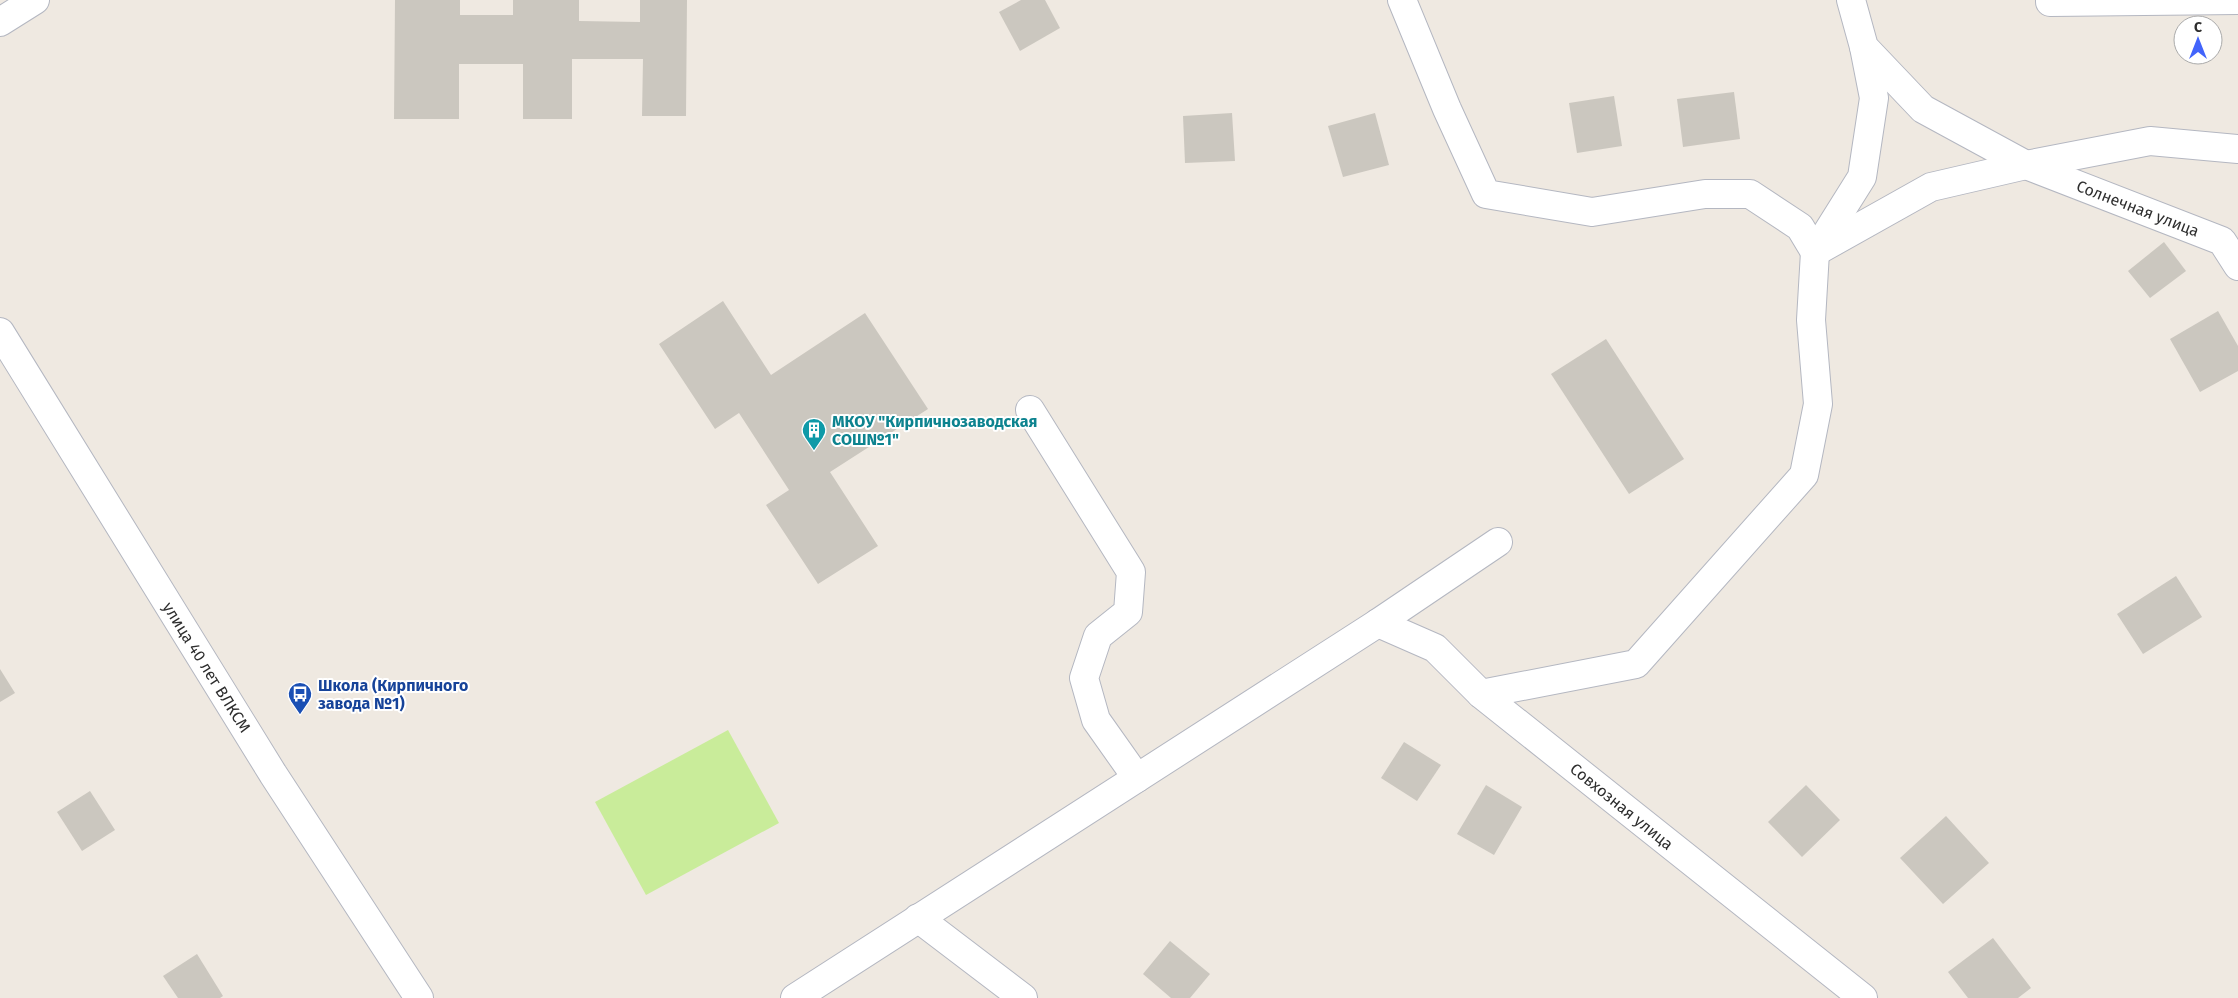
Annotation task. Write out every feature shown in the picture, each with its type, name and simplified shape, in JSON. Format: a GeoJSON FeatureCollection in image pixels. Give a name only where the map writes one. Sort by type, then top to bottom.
{"type":"FeatureCollection","features":[{"type":"Feature","properties":{"kind":"street"},"geometry":{"type":"LineString","coordinates":[[0,22],[36,0]]}},
{"type":"Feature","properties":{"kind":"street"},"geometry":{"type":"LineString","coordinates":[[1402,0],[1447,109],[1486,194],[1592,212],[1705,194],[1750,194],[1800,227],[1815,252]]}},
{"type":"Feature","properties":{"kind":"street"},"geometry":{"type":"LineString","coordinates":[[1481,694],[1636,664],[1804,475],[1818,404],[1811,320],[1815,252],[1862,177],[1874,98],[1864,47],[1851,0]]}},
{"type":"Feature","properties":{"kind":"street"},"geometry":{"type":"LineString","coordinates":[[2050,0],[2050,2],[2238,0]]}},
{"type":"Feature","properties":{"kind":"street","name":"Солнечная улица"},"geometry":{"type":"LineString","coordinates":[[1864,47],[1923,110],[2026,164],[2222,241],[2238,266]]}},
{"type":"Feature","properties":{"kind":"street"},"geometry":{"type":"LineString","coordinates":[[1815,252],[1931,187],[2026,164],[2150,141],[2238,149]]}},
{"type":"Feature","properties":{"kind":"street","name":"улица 40 лет ВЛКСМ"},"geometry":{"type":"LineString","coordinates":[[0,332],[273,774],[419,998]]}},
{"type":"Feature","properties":{"kind":"street"},"geometry":{"type":"LineString","coordinates":[[1030,410],[1131,572],[1128,612],[1098,636],[1084,678],[1096,720],[1137,778]]}},
{"type":"Feature","properties":{"kind":"street"},"geometry":{"type":"LineString","coordinates":[[795,998],[1378,623],[1498,542]]}},
{"type":"Feature","properties":{"kind":"street","name":"Совхозная улица"},"geometry":{"type":"LineString","coordinates":[[1378,623],[1435,648],[1481,694],[1863,998]]}},
{"type":"Feature","properties":{"kind":"street"},"geometry":{"type":"LineString","coordinates":[[918,918],[1023,998]]}},
{"type":"Feature","properties":{"kind":"green space"},"geometry":{"type":"Polygon","coordinates":[[[728,730],[779,823],[646,895],[595,802],[728,730]]]}},
{"type":"Feature","properties":{"kind":"building"},"geometry":{"type":"Polygon","coordinates":[[[395,0],[460,0],[460,15],[513,15],[513,0],[579,0],[579,21],[640,22],[640,0],[687,0],[686,116],[642,116],[643,59],[572,59],[572,119],[523,119],[523,64],[459,64],[459,119],[394,119],[395,0]]]}},
{"type":"Feature","properties":{"kind":"building"},"geometry":{"type":"Polygon","coordinates":[[[1021,0],[1045,0],[1060,28],[1020,51],[999,12],[1021,0]]]}},
{"type":"Feature","properties":{"kind":"building"},"geometry":{"type":"Polygon","coordinates":[[[1734,92],[1740,139],[1683,147],[1677,99],[1734,92]]]}},
{"type":"Feature","properties":{"kind":"building"},"geometry":{"type":"Polygon","coordinates":[[[1614,96],[1622,146],[1577,153],[1569,103],[1614,96]]]}},
{"type":"Feature","properties":{"kind":"building"},"geometry":{"type":"Polygon","coordinates":[[[1232,113],[1235,161],[1185,163],[1183,116],[1232,113]]]}},
{"type":"Feature","properties":{"kind":"building"},"geometry":{"type":"Polygon","coordinates":[[[1375,113],[1389,165],[1343,177],[1328,126],[1375,113]]]}},
{"type":"Feature","properties":{"kind":"building"},"geometry":{"type":"Polygon","coordinates":[[[2164,242],[2186,271],[2150,298],[2128,271],[2164,242]]]}},
{"type":"Feature","properties":{"kind":"building","name":"МКОУ \"Кирпичнозаводская СОШ№1\""},"geometry":{"type":"Polygon","coordinates":[[[723,301],[771,375],[865,313],[928,409],[830,472],[878,546],[818,584],[766,505],[789,490],[739,413],[715,429],[659,344],[723,301]]]}},
{"type":"Feature","properties":{"kind":"building"},"geometry":{"type":"Polygon","coordinates":[[[2218,311],[2238,346],[2238,371],[2200,392],[2170,339],[2218,311]]]}},
{"type":"Feature","properties":{"kind":"building"},"geometry":{"type":"Polygon","coordinates":[[[1606,339],[1684,459],[1629,494],[1551,374],[1606,339]]]}},
{"type":"Feature","properties":{"kind":"building"},"geometry":{"type":"Polygon","coordinates":[[[2176,576],[2202,617],[2143,654],[2117,614],[2176,576]]]}},
{"type":"Feature","properties":{"kind":"building"},"geometry":{"type":"Polygon","coordinates":[[[0,669],[15,693],[0,702],[0,669]]]}},
{"type":"Feature","properties":{"kind":"building"},"geometry":{"type":"Polygon","coordinates":[[[1404,742],[1441,765],[1417,801],[1381,778],[1404,742]]]}},
{"type":"Feature","properties":{"kind":"building"},"geometry":{"type":"Polygon","coordinates":[[[1486,785],[1522,807],[1494,855],[1457,834],[1486,785]]]}},
{"type":"Feature","properties":{"kind":"building"},"geometry":{"type":"Polygon","coordinates":[[[1806,785],[1840,820],[1802,857],[1768,822],[1806,785]]]}},
{"type":"Feature","properties":{"kind":"building"},"geometry":{"type":"Polygon","coordinates":[[[90,791],[115,830],[82,851],[57,812],[90,791]]]}},
{"type":"Feature","properties":{"kind":"building"},"geometry":{"type":"Polygon","coordinates":[[[1946,816],[1989,863],[1943,904],[1900,858],[1946,816]]]}},
{"type":"Feature","properties":{"kind":"building"},"geometry":{"type":"Polygon","coordinates":[[[1993,938],[2031,988],[2018,998],[1968,998],[1948,972],[1993,938]]]}},
{"type":"Feature","properties":{"kind":"building"},"geometry":{"type":"Polygon","coordinates":[[[1170,941],[1210,974],[1190,998],[1171,998],[1143,974],[1170,941]]]}},
{"type":"Feature","properties":{"kind":"building"},"geometry":{"type":"Polygon","coordinates":[[[197,954],[223,996],[220,998],[178,998],[163,976],[197,954]]]}},
{"type":"Feature","properties":{"kind":"place","name":"МКОУ \"Кирпичнозаводская СОШ№1\""},"geometry":{"type":"Point","coordinates":[814,451]}},
{"type":"Feature","properties":{"kind":"place","name":"Школа (Кирпичного завода №1)"},"geometry":{"type":"Point","coordinates":[300,715]}}]}
